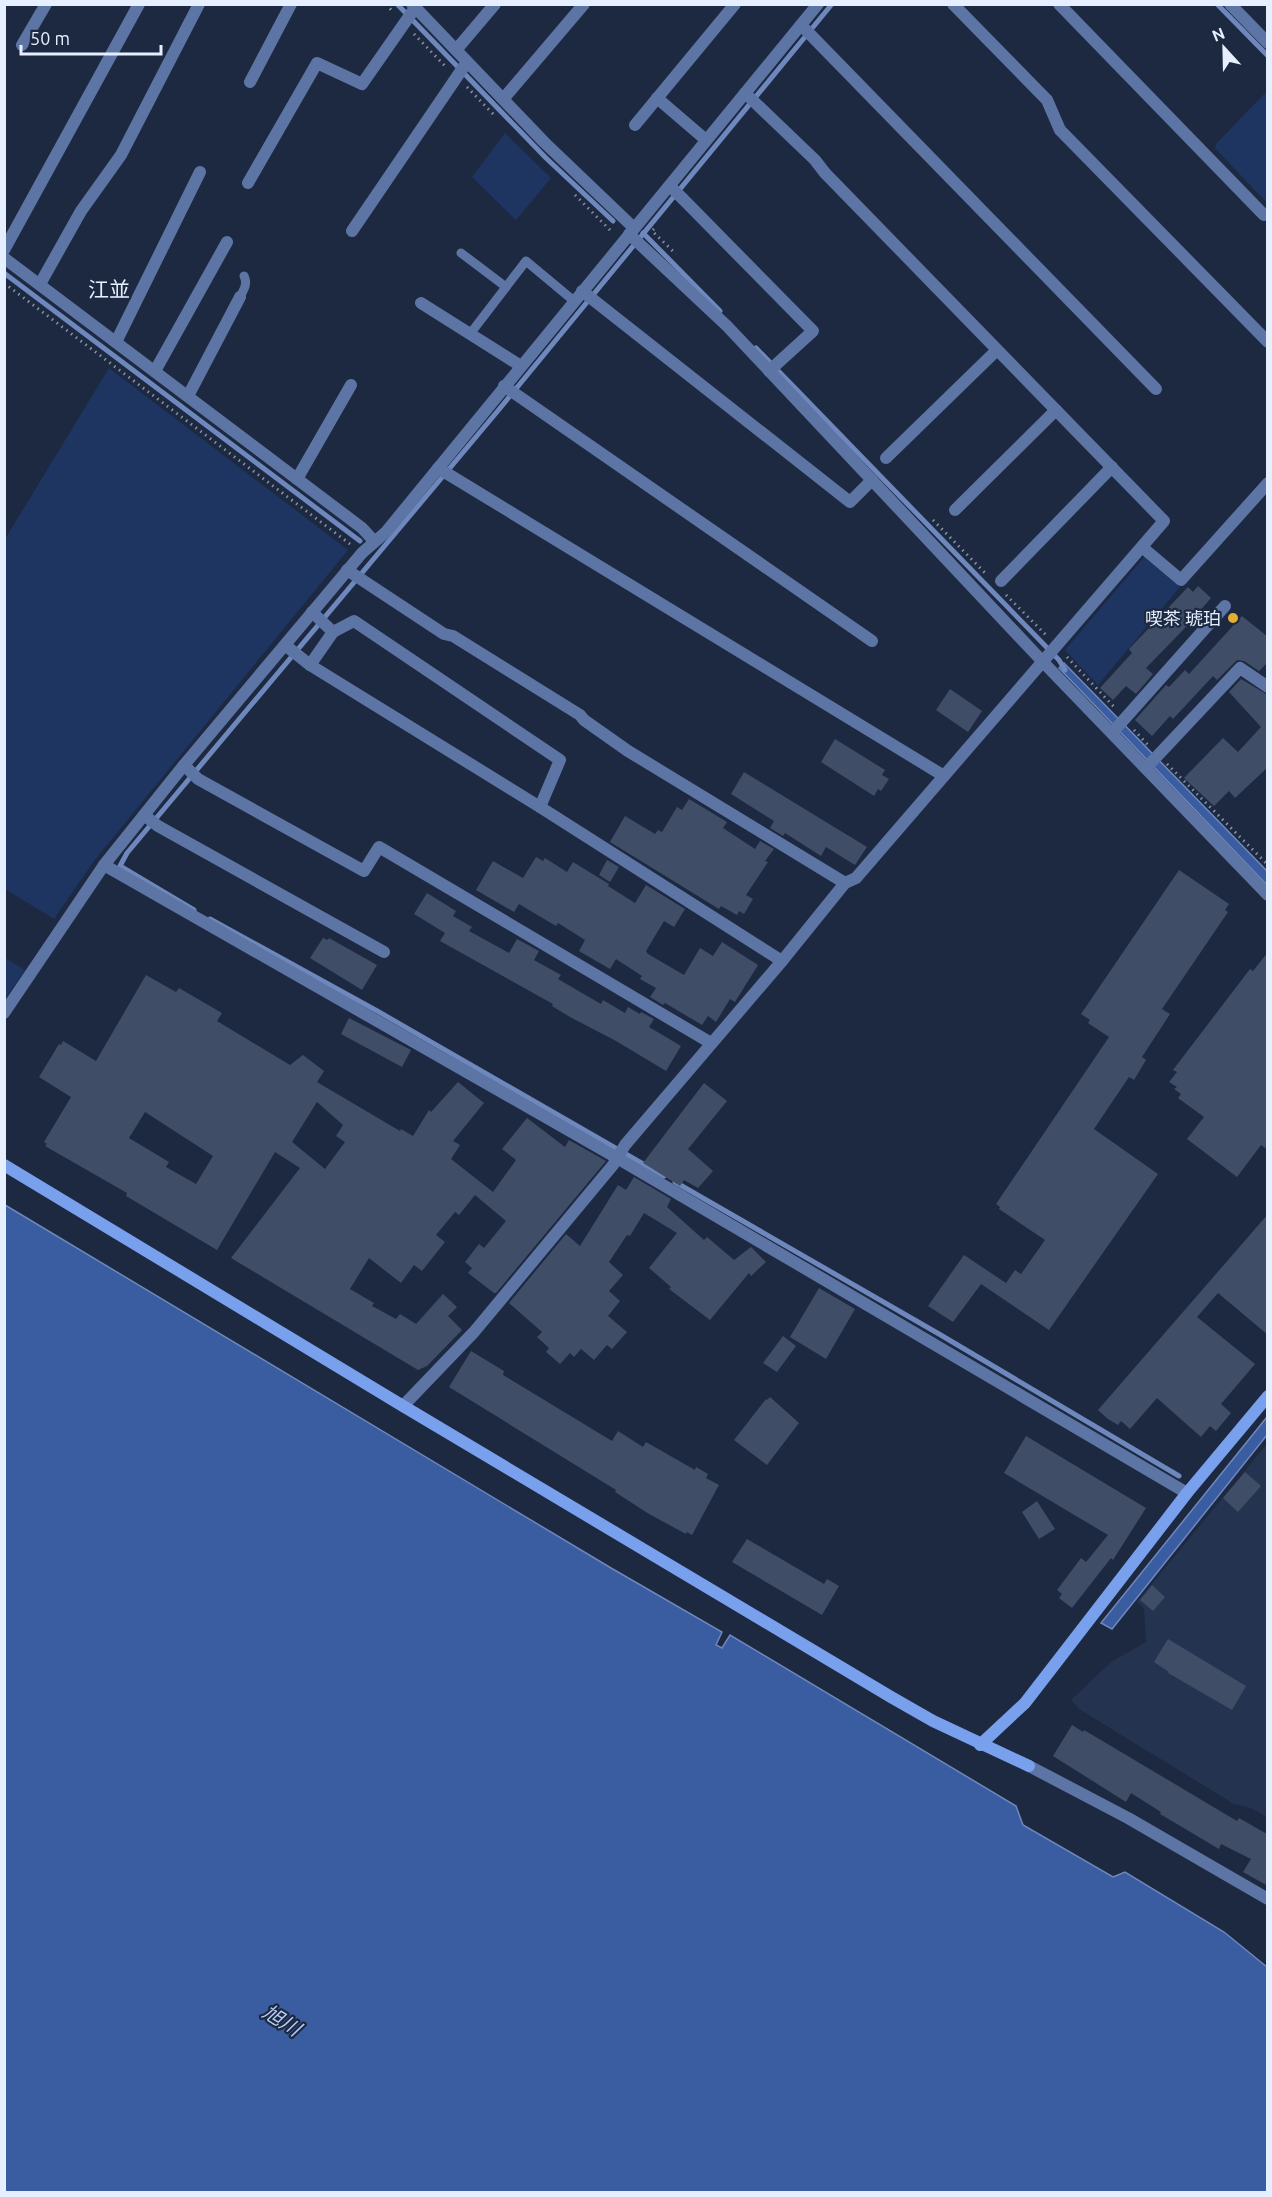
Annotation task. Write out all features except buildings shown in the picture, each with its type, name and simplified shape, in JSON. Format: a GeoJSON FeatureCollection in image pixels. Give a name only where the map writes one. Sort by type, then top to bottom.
{"type":"FeatureCollection","features":[{"type":"Feature","properties":{"kind":"street"},"geometry":{"type":"LineString","coordinates":[[22,45],[46,4]]}},
{"type":"Feature","properties":{"kind":"street"},"geometry":{"type":"LineString","coordinates":[[4,250],[139,4]]}},
{"type":"Feature","properties":{"kind":"street"},"geometry":{"type":"LineString","coordinates":[[40,284],[81,211],[121,155],[199,4]]}},
{"type":"Feature","properties":{"kind":"street"},"geometry":{"type":"LineString","coordinates":[[250,82],[291,4]]}},
{"type":"Feature","properties":{"kind":"street"},"geometry":{"type":"LineString","coordinates":[[456,50],[495,4]]}},
{"type":"Feature","properties":{"kind":"street"},"geometry":{"type":"LineString","coordinates":[[504,98],[584,4]]}},
{"type":"Feature","properties":{"kind":"street"},"geometry":{"type":"LineString","coordinates":[[635,125],[735,4]]}},
{"type":"Feature","properties":{"kind":"street"},"geometry":{"type":"LineString","coordinates":[[953,4],[1047,100],[1060,130],[1268,342]]}},
{"type":"Feature","properties":{"kind":"street"},"geometry":{"type":"LineString","coordinates":[[1059,4],[1264,214]]}},
{"type":"Feature","properties":{"kind":"street"},"geometry":{"type":"LineString","coordinates":[[1230,4],[1268,43]]}},
{"type":"Feature","properties":{"kind":"street"},"geometry":{"type":"LineString","coordinates":[[4,1013],[104,865],[186,767],[291,649],[314,614],[362,553],[386,532],[443,471],[521,366],[634,236],[706,140],[751,97],[807,30],[816,5]]}},
{"type":"Feature","properties":{"kind":"street"},"geometry":{"type":"LineString","coordinates":[[248,183],[317,63],[362,84],[411,11],[456,50],[463,68],[504,98],[634,236],[773,368],[873,480],[1051,653],[1153,761],[1268,895]]}},
{"type":"Feature","properties":{"kind":"street"},"geometry":{"type":"LineString","coordinates":[[807,30],[1156,389]]}},
{"type":"Feature","properties":{"kind":"street"},"geometry":{"type":"LineString","coordinates":[[352,231],[463,68]]}},
{"type":"Feature","properties":{"kind":"street"},"geometry":{"type":"LineString","coordinates":[[403,1406],[474,1332],[620,1152],[845,883],[856,878],[1164,521],[825,173],[815,160],[751,97]]}},
{"type":"Feature","properties":{"kind":"street"},"geometry":{"type":"LineString","coordinates":[[657,98],[706,140]]}},
{"type":"Feature","properties":{"kind":"street"},"geometry":{"type":"LineString","coordinates":[[116,342],[200,172]]}},
{"type":"Feature","properties":{"kind":"street"},"geometry":{"type":"LineString","coordinates":[[671,187],[813,331],[773,368]]}},
{"type":"Feature","properties":{"kind":"street"},"geometry":{"type":"LineString","coordinates":[[155,372],[227,242]]}},
{"type":"Feature","properties":{"kind":"street"},"geometry":{"type":"LineString","coordinates":[[4,258],[362,528],[374,541]]}},
{"type":"Feature","properties":{"kind":"street"},"geometry":{"type":"LineString","coordinates":[[581,295],[597,303],[850,502],[873,480]]}},
{"type":"Feature","properties":{"kind":"street"},"geometry":{"type":"LineString","coordinates":[[188,396],[240,297]]}},
{"type":"Feature","properties":{"kind":"street"},"geometry":{"type":"LineString","coordinates":[[421,303],[521,366]]}},
{"type":"Feature","properties":{"kind":"street"},"geometry":{"type":"LineString","coordinates":[[886,458],[997,350]]}},
{"type":"Feature","properties":{"kind":"street"},"geometry":{"type":"LineString","coordinates":[[297,479],[351,385]]}},
{"type":"Feature","properties":{"kind":"street"},"geometry":{"type":"LineString","coordinates":[[506,387],[872,641]]}},
{"type":"Feature","properties":{"kind":"street"},"geometry":{"type":"LineString","coordinates":[[955,510],[1056,410]]}},
{"type":"Feature","properties":{"kind":"street"},"geometry":{"type":"LineString","coordinates":[[997,583],[1112,467]]}},
{"type":"Feature","properties":{"kind":"street"},"geometry":{"type":"LineString","coordinates":[[443,471],[944,776]]}},
{"type":"Feature","properties":{"kind":"street"},"geometry":{"type":"LineString","coordinates":[[1142,547],[1181,580],[1268,483]]}},
{"type":"Feature","properties":{"kind":"street"},"geometry":{"type":"LineString","coordinates":[[349,571],[444,634],[453,636],[580,714],[584,720],[628,751],[845,883]]}},
{"type":"Feature","properties":{"kind":"street"},"geometry":{"type":"LineString","coordinates":[[1118,725],[1225,606]]}},
{"type":"Feature","properties":{"kind":"street"},"geometry":{"type":"LineString","coordinates":[[314,614],[330,629]]}},
{"type":"Feature","properties":{"kind":"street"},"geometry":{"type":"LineString","coordinates":[[310,665],[330,629],[354,621],[560,760],[540,807]]}},
{"type":"Feature","properties":{"kind":"street"},"geometry":{"type":"LineString","coordinates":[[291,649],[310,665],[540,807],[782,961]]}},
{"type":"Feature","properties":{"kind":"street"},"geometry":{"type":"LineString","coordinates":[[1153,761],[1240,668],[1268,687]]}},
{"type":"Feature","properties":{"kind":"street"},"geometry":{"type":"LineString","coordinates":[[186,767],[198,779],[364,871],[379,847],[711,1043]]}},
{"type":"Feature","properties":{"kind":"street"},"geometry":{"type":"LineString","coordinates":[[146,816],[158,826],[384,952]]}},
{"type":"Feature","properties":{"kind":"street"},"geometry":{"type":"LineString","coordinates":[[104,865],[620,1152],[1187,1493]]}},
{"type":"Feature","properties":{"kind":"street"},"geometry":{"type":"LineString","coordinates":[[4,1165],[891,1697],[980,1745],[1029,1766],[1128,1818],[1268,1899]]}},
{"type":"Feature","properties":{"kind":"street"},"geometry":{"type":"LineString","coordinates":[[980,1745],[1025,1703],[1187,1493],[1268,1396]]}},
{"type":"Feature","properties":{"kind":"lane"},"geometry":{"type":"LineString","coordinates":[[461,254],[506,287]]}},
{"type":"Feature","properties":{"kind":"lane"},"geometry":{"type":"LineString","coordinates":[[470,334],[526,261],[581,295]]}},
{"type":"Feature","properties":{"kind":"lane"},"geometry":{"type":"LineString","coordinates":[[240,297],[246,287],[244,276]]}},
{"type":"Feature","properties":{"kind":"path"},"geometry":{"type":"LineString","coordinates":[[659,223],[652,231],[678,256]]}},
{"type":"Feature","properties":{"kind":"path"},"geometry":{"type":"LineString","coordinates":[[4,283],[362,553]]}},
{"type":"Feature","properties":{"kind":"path"},"geometry":{"type":"LineString","coordinates":[[926,512],[997,583],[1051,653],[1118,725],[1153,761],[1268,866]]}},
{"type":"Feature","properties":{"kind":"shaded area"},"geometry":{"type":"Polygon","coordinates":[[[1267,91],[1267,203],[1215,148],[1216,144],[1267,91]]]}},
{"type":"Feature","properties":{"kind":"shaded area"},"geometry":{"type":"Polygon","coordinates":[[[505,133],[551,178],[516,220],[472,177],[505,133]]]}},
{"type":"Feature","properties":{"kind":"shaded area"},"geometry":{"type":"Polygon","coordinates":[[[109,368],[348,550],[94,861],[54,919],[5,889],[5,539],[109,368]]]}},
{"type":"Feature","properties":{"kind":"shaded area"},"geometry":{"type":"Polygon","coordinates":[[[1146,555],[1180,587],[1098,685],[1065,650],[1146,555]]]}},
{"type":"Feature","properties":{"kind":"shaded area"},"geometry":{"type":"Polygon","coordinates":[[[5,958],[25,970],[5,999],[5,958]]]}},
{"type":"Feature","properties":{"kind":"shaded area"},"geometry":{"type":"Polygon","coordinates":[[[1267,1444],[1267,1817],[1251,1808],[1234,1804],[1079,1709],[1071,1700],[1111,1662],[1146,1642],[1144,1608],[1137,1602],[1267,1444]]]}},
{"type":"Feature","properties":{"kind":"water"},"geometry":{"type":"Polygon","coordinates":[[[1064,663],[1267,871],[1267,885],[1059,668],[1064,663]]]}},
{"type":"Feature","properties":{"kind":"water","name":"旭川"},"geometry":{"type":"Polygon","coordinates":[[[5,1205],[611,1568],[722,1632],[716,1645],[722,1648],[730,1635],[1016,1806],[1023,1825],[1113,1877],[1125,1872],[1224,1932],[1267,1967],[1267,2192],[5,2192],[5,1205]]]}},
{"type":"Feature","properties":{"kind":"water"},"geometry":{"type":"Polygon","coordinates":[[[1267,1417],[1267,1435],[1112,1629],[1101,1623],[1267,1417]]]}},
{"type":"Feature","properties":{"kind":"waterway"},"geometry":{"type":"LineString","coordinates":[[397,4],[546,158],[613,221]]}},
{"type":"Feature","properties":{"kind":"waterway"},"geometry":{"type":"LineString","coordinates":[[194,910],[120,866],[127,853],[496,413],[832,4]]}},
{"type":"Feature","properties":{"kind":"waterway"},"geometry":{"type":"LineString","coordinates":[[1217,4],[1268,56]]}},
{"type":"Feature","properties":{"kind":"waterway"},"geometry":{"type":"LineString","coordinates":[[643,233],[720,311]]}},
{"type":"Feature","properties":{"kind":"waterway"},"geometry":{"type":"LineString","coordinates":[[4,273],[360,541]]}},
{"type":"Feature","properties":{"kind":"waterway"},"geometry":{"type":"LineString","coordinates":[[756,348],[1059,660],[1065,670]]}},
{"type":"Feature","properties":{"kind":"waterway"},"geometry":{"type":"LineString","coordinates":[[210,919],[379,1012],[664,1176]]}},
{"type":"Feature","properties":{"kind":"waterway"},"geometry":{"type":"LineString","coordinates":[[675,1182],[1179,1476]]}},
{"type":"Feature","properties":{"kind":"place","name":"喫茶 琥珀"},"geometry":{"type":"Point","coordinates":[1233,618]}},
{"type":"Feature","properties":{"kind":"district","name":"江並"},"geometry":{"type":"Point","coordinates":[109,289]}}]}
